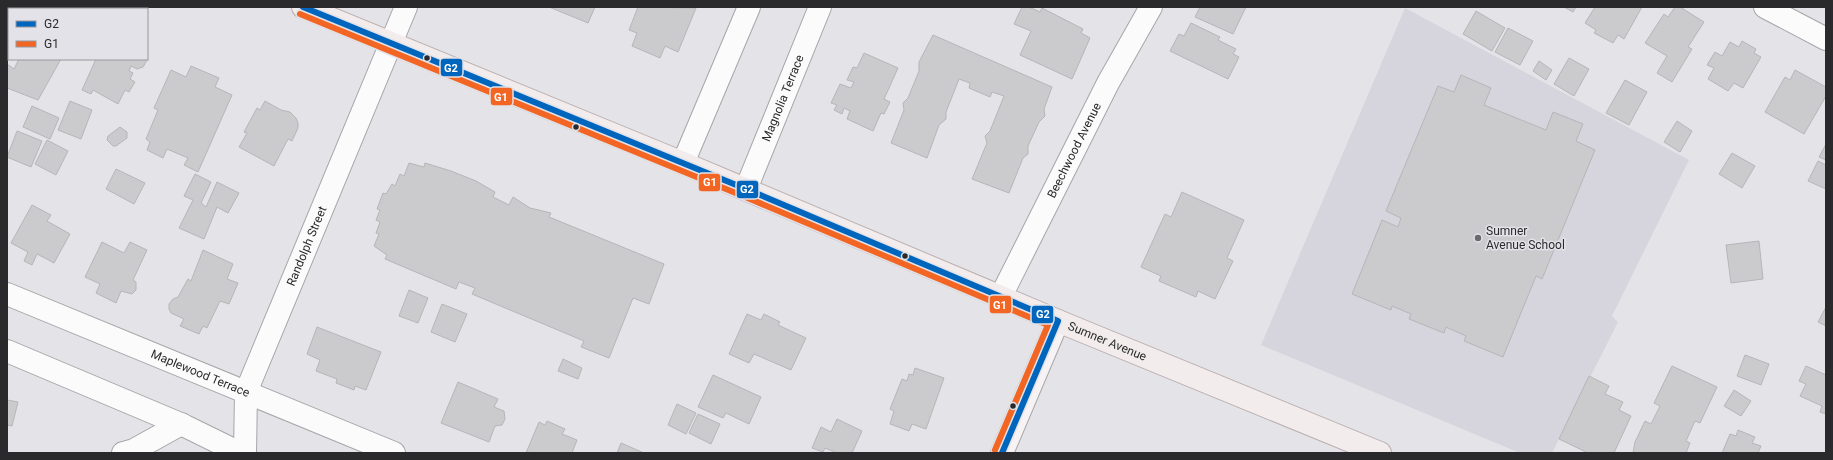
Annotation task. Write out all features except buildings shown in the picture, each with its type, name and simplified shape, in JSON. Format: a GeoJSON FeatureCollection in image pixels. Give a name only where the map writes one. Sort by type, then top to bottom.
{"type":"FeatureCollection","features":[{"type":"Feature","properties":{"kind":"main road","name":"Sumner Avenue"},"geometry":{"type":"LineString","coordinates":[[303,7],[746,189],[1058,321],[1380,453]]}},
{"type":"Feature","properties":{"kind":"street","name":"Randolph Street"},"geometry":{"type":"LineString","coordinates":[[244,453],[246,392],[392,44],[406,7]]}},
{"type":"Feature","properties":{"kind":"street"},"geometry":{"type":"LineString","coordinates":[[683,163],[749,7]]}},
{"type":"Feature","properties":{"kind":"street","name":"Magnolia Terrace"},"geometry":{"type":"LineString","coordinates":[[746,189],[820,7]]}},
{"type":"Feature","properties":{"kind":"street","name":"Beechwood Avenue"},"geometry":{"type":"LineString","coordinates":[[1001,296],[1108,83],[1151,7]]}},
{"type":"Feature","properties":{"kind":"street"},"geometry":{"type":"LineString","coordinates":[[1765,7],[1826,39]]}},
{"type":"Feature","properties":{"kind":"street","name":"Maplewood Terrace"},"geometry":{"type":"LineString","coordinates":[[7,294],[394,453]]}},
{"type":"Feature","properties":{"kind":"street"},"geometry":{"type":"LineString","coordinates":[[1002,453],[1058,321]]}},
{"type":"Feature","properties":{"kind":"street"},"geometry":{"type":"LineString","coordinates":[[7,351],[181,424],[240,453]]}},
{"type":"Feature","properties":{"kind":"street"},"geometry":{"type":"LineString","coordinates":[[123,453],[134,450],[181,424]]}},
{"type":"Feature","properties":{"kind":"shaded area","name":"Sumner Avenue School"},"geometry":{"type":"Polygon","coordinates":[[[1405,8],[1689,160],[1612,316],[1618,322],[1552,453],[1520,453],[1261,345],[1405,8]]]}},
{"type":"Feature","properties":{"kind":"transit line","name":"G2"},"geometry":{"type":"LineString","coordinates":[[303,7],[746,189],[1058,321],[1002,453]]}},
{"type":"Feature","properties":{"kind":"transit line","name":"G1"},"geometry":{"type":"LineString","coordinates":[[300,14],[743,196],[1048,325],[995,450]]}},
{"type":"Feature","properties":{"kind":"place","name":"Sumner Avenue School"},"geometry":{"type":"Point","coordinates":[1478,238]}}]}
